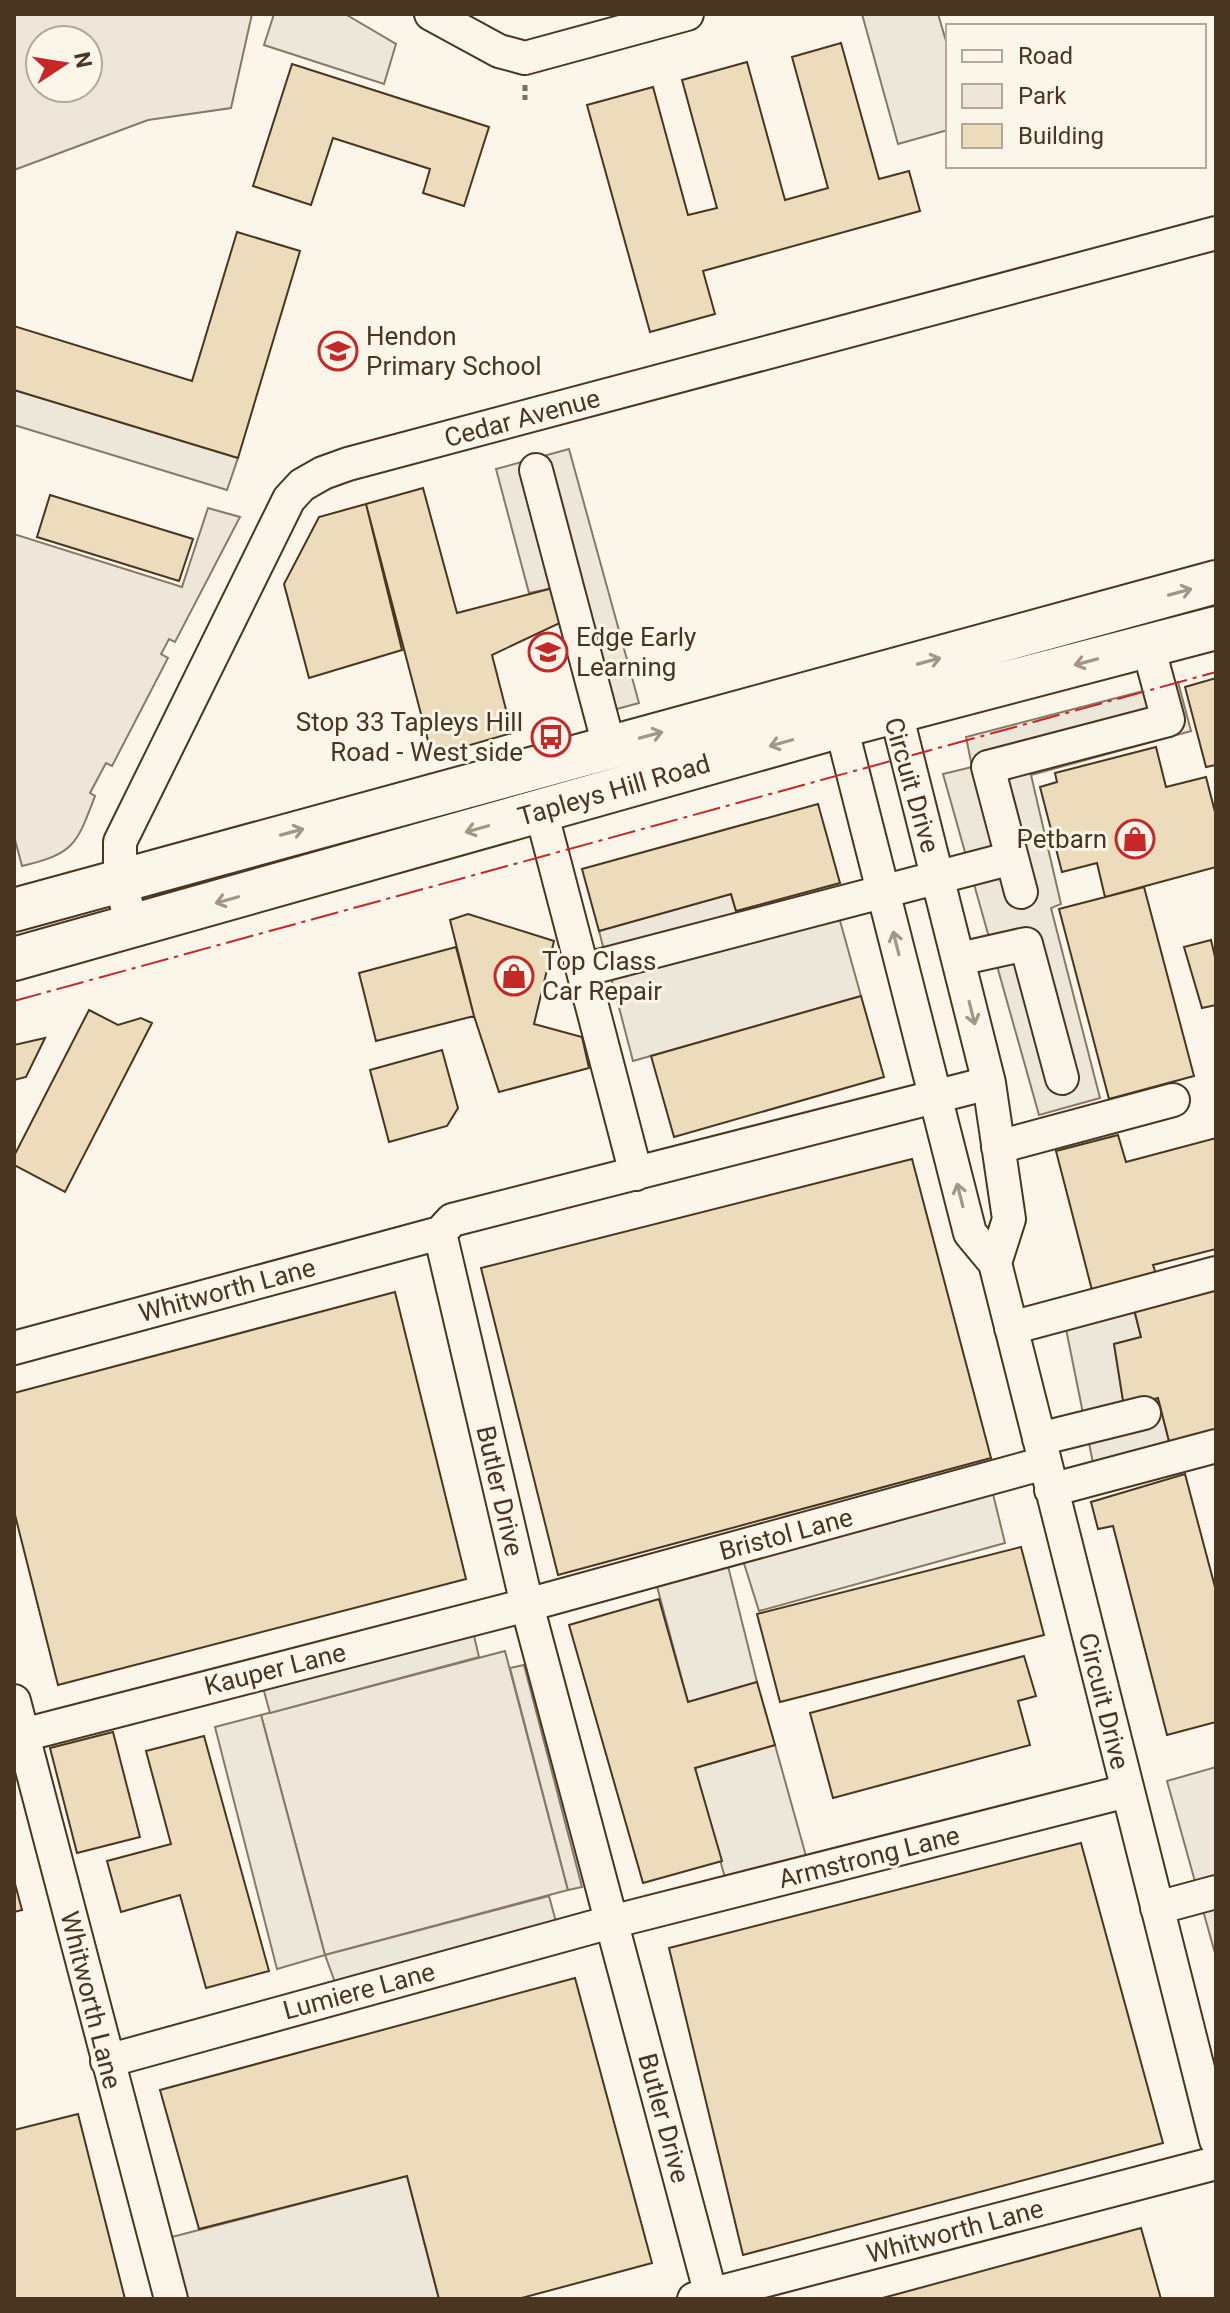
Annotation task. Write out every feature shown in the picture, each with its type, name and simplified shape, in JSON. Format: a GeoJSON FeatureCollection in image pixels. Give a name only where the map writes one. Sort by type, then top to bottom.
{"type":"FeatureCollection","features":[{"type":"Feature","properties":{"kind":"main road","name":"Tapleys Hill Road"},"geometry":{"type":"LineString","coordinates":[[14,910],[120,878],[1216,582]]}},
{"type":"Feature","properties":{"kind":"main road","name":"Tapleys Hill Road"},"geometry":{"type":"LineString","coordinates":[[14,959],[841,726],[1216,628]]}},
{"type":"Feature","properties":{"kind":"street"},"geometry":{"type":"LineString","coordinates":[[431,14],[499,51],[525,58],[687,14]]}},
{"type":"Feature","properties":{"kind":"street","name":"Cedar Avenue"},"geometry":{"type":"LineString","coordinates":[[132,927],[120,878],[120,842],[289,499],[302,485],[323,473],[364,460],[1216,233]]}},
{"type":"Feature","properties":{"kind":"street"},"geometry":{"type":"LineString","coordinates":[[536,470],[609,746]]}},
{"type":"Feature","properties":{"kind":"street"},"geometry":{"type":"LineString","coordinates":[[1021,892],[988,767],[1168,720],[1148,646]]}},
{"type":"Feature","properties":{"kind":"street","name":"Circuit Drive"},"geometry":{"type":"LineString","coordinates":[[995,1263],[1009,1219],[989,1083],[896,713],[859,680],[841,726],[970,1233],[995,1263],[1215,2131]]}},
{"type":"Feature","properties":{"kind":"street"},"geometry":{"type":"LineString","coordinates":[[541,811],[636,1174]]}},
{"type":"Feature","properties":{"kind":"street"},"geometry":{"type":"LineString","coordinates":[[583,970],[1012,858]]}},
{"type":"Feature","properties":{"kind":"street"},"geometry":{"type":"LineString","coordinates":[[959,959],[1026,944],[1062,1078]]}},
{"type":"Feature","properties":{"kind":"street"},"geometry":{"type":"LineString","coordinates":[[440,1233],[452,1220],[936,1099],[989,1083]]}},
{"type":"Feature","properties":{"kind":"street"},"geometry":{"type":"LineString","coordinates":[[998,1147],[1173,1100]]}},
{"type":"Feature","properties":{"kind":"street","name":"Whitworth Lane"},"geometry":{"type":"LineString","coordinates":[[14,1348],[440,1233]]}},
{"type":"Feature","properties":{"kind":"street","name":"Butler Drive"},"geometry":{"type":"LineString","coordinates":[[440,1233],[527,1605],[706,2298]]}},
{"type":"Feature","properties":{"kind":"street"},"geometry":{"type":"LineString","coordinates":[[1011,1328],[1216,1273]]}},
{"type":"Feature","properties":{"kind":"street"},"geometry":{"type":"LineString","coordinates":[[1045,1464],[1144,1413]]}},
{"type":"Feature","properties":{"kind":"street"},"geometry":{"type":"LineString","coordinates":[[1045,1464],[1216,1446]]}},
{"type":"Feature","properties":{"kind":"street","name":"Bristol Lane"},"geometry":{"type":"LineString","coordinates":[[527,1605],[1045,1464]]}},
{"type":"Feature","properties":{"kind":"street","name":"Kauper Lane"},"geometry":{"type":"LineString","coordinates":[[23,1735],[527,1605]]}},
{"type":"Feature","properties":{"kind":"street","name":"Whitworth Lane"},"geometry":{"type":"LineString","coordinates":[[14,1701],[171,2299]]}},
{"type":"Feature","properties":{"kind":"street","name":"Armstrong Lane"},"geometry":{"type":"LineString","coordinates":[[611,1922],[1127,1791]]}},
{"type":"Feature","properties":{"kind":"street"},"geometry":{"type":"LineString","coordinates":[[1157,1908],[1216,1892]]}},
{"type":"Feature","properties":{"kind":"street","name":"Lumiere Lane"},"geometry":{"type":"LineString","coordinates":[[107,2061],[611,1922]]}},
{"type":"Feature","properties":{"kind":"street","name":"Whitworth Lane"},"geometry":{"type":"LineString","coordinates":[[706,2298],[1216,2163]]}},
{"type":"Feature","properties":{"kind":"green space"},"geometry":{"type":"Polygon","coordinates":[[[14,14],[252,14],[231,108],[148,120],[14,170],[14,14]]]}},
{"type":"Feature","properties":{"kind":"green space"},"geometry":{"type":"Polygon","coordinates":[[[208,508],[240,517],[175,642],[169,639],[161,654],[168,658],[112,766],[106,763],[90,793],[95,796],[78,836],[53,857],[22,866],[14,836],[14,534],[182,587],[208,508]]]}},
{"type":"Feature","properties":{"kind":"green space"},"geometry":{"type":"Polygon","coordinates":[[[505,1651],[568,1890],[325,1955],[261,1715],[505,1651]]]}},
{"type":"Feature","properties":{"kind":"shaded area"},"geometry":{"type":"Polygon","coordinates":[[[274,14],[345,14],[396,44],[384,84],[264,45],[274,14]]]}},
{"type":"Feature","properties":{"kind":"shaded area"},"geometry":{"type":"Polygon","coordinates":[[[862,14],[938,14],[946,41],[946,131],[898,144],[862,14]]]}},
{"type":"Feature","properties":{"kind":"shaded area"},"geometry":{"type":"Polygon","coordinates":[[[14,390],[238,458],[227,490],[14,425],[14,390]]]}},
{"type":"Feature","properties":{"kind":"shaded area"},"geometry":{"type":"Polygon","coordinates":[[[569,449],[639,703],[587,717],[553,588],[529,593],[496,469],[569,449]]]}},
{"type":"Feature","properties":{"kind":"shaded area"},"geometry":{"type":"Polygon","coordinates":[[[1178,682],[1191,731],[1031,775],[1061,904],[1051,908],[1100,1098],[1039,1115],[943,774],[972,767],[966,737],[1178,682]]]}},
{"type":"Feature","properties":{"kind":"shaded area"},"geometry":{"type":"Polygon","coordinates":[[[830,885],[861,996],[633,1061],[599,931],[731,894],[736,911],[830,885]]]}},
{"type":"Feature","properties":{"kind":"shaded area"},"geometry":{"type":"Polygon","coordinates":[[[1132,1302],[1141,1337],[1114,1344],[1124,1406],[1158,1398],[1170,1445],[1093,1463],[1064,1319],[1132,1302]]]}},
{"type":"Feature","properties":{"kind":"shaded area"},"geometry":{"type":"Polygon","coordinates":[[[993,1494],[1005,1543],[759,1611],[742,1557],[993,1494]]]}},
{"type":"Feature","properties":{"kind":"shaded area"},"geometry":{"type":"Polygon","coordinates":[[[727,1562],[757,1682],[688,1702],[655,1579],[727,1562]]]}},
{"type":"Feature","properties":{"kind":"shaded area"},"geometry":{"type":"Polygon","coordinates":[[[470,1619],[479,1657],[270,1713],[259,1673],[470,1619]]]}},
{"type":"Feature","properties":{"kind":"shaded area"},"geometry":{"type":"Polygon","coordinates":[[[524,1665],[582,1887],[568,1890],[510,1668],[524,1665]]]}},
{"type":"Feature","properties":{"kind":"shaded area"},"geometry":{"type":"Polygon","coordinates":[[[261,1715],[325,1955],[277,1969],[215,1727],[261,1715]]]}},
{"type":"Feature","properties":{"kind":"shaded area"},"geometry":{"type":"Polygon","coordinates":[[[775,1745],[806,1856],[725,1878],[695,1768],[775,1745]]]}},
{"type":"Feature","properties":{"kind":"shaded area"},"geometry":{"type":"Polygon","coordinates":[[[1216,1767],[1216,1957],[1167,1781],[1216,1767]]]}},
{"type":"Feature","properties":{"kind":"shaded area"},"geometry":{"type":"Polygon","coordinates":[[[549,1896],[560,1937],[340,1996],[325,1955],[549,1896]]]}},
{"type":"Feature","properties":{"kind":"shaded area"},"geometry":{"type":"Polygon","coordinates":[[[407,2176],[439,2299],[186,2299],[168,2238],[407,2176]]]}},
{"type":"Feature","properties":{"kind":"building"},"geometry":{"type":"Polygon","coordinates":[[[841,43],[879,179],[909,171],[920,211],[703,271],[715,314],[650,332],[587,105],[653,87],[688,215],[717,208],[682,80],[747,62],[785,200],[828,188],[792,57],[841,43]]]}},
{"type":"Feature","properties":{"kind":"building"},"geometry":{"type":"Polygon","coordinates":[[[292,64],[489,127],[464,206],[423,193],[430,169],[333,138],[311,205],[253,186],[292,64]]]}},
{"type":"Feature","properties":{"kind":"building"},"geometry":{"type":"Polygon","coordinates":[[[237,232],[300,251],[238,458],[14,390],[14,326],[192,381],[237,232]]]}},
{"type":"Feature","properties":{"kind":"building"},"geometry":{"type":"Polygon","coordinates":[[[423,488],[457,613],[553,588],[562,622],[492,655],[512,733],[432,756],[366,504],[423,488]]]}},
{"type":"Feature","properties":{"kind":"building"},"geometry":{"type":"Polygon","coordinates":[[[50,495],[193,539],[179,581],[37,537],[50,495]]]}},
{"type":"Feature","properties":{"kind":"building"},"geometry":{"type":"Polygon","coordinates":[[[366,504],[402,650],[309,678],[284,584],[319,517],[366,504]]]}},
{"type":"Feature","properties":{"kind":"building"},"geometry":{"type":"Polygon","coordinates":[[[1216,678],[1216,765],[1206,767],[1185,687],[1216,678]]]}},
{"type":"Feature","properties":{"kind":"building","name":"Petbarn"},"geometry":{"type":"Polygon","coordinates":[[[1156,747],[1166,787],[1206,777],[1216,816],[1216,867],[1105,897],[1097,863],[1062,872],[1040,787],[1057,782],[1055,773],[1156,747]]]}},
{"type":"Feature","properties":{"kind":"building"},"geometry":{"type":"Polygon","coordinates":[[[818,804],[840,883],[736,911],[731,894],[599,931],[582,869],[818,804]]]}},
{"type":"Feature","properties":{"kind":"building"},"geometry":{"type":"Polygon","coordinates":[[[1144,887],[1194,1076],[1109,1099],[1059,909],[1144,887]]]}},
{"type":"Feature","properties":{"kind":"building"},"geometry":{"type":"Polygon","coordinates":[[[468,914],[554,941],[534,1024],[582,1037],[589,1068],[499,1092],[474,1016],[450,920],[468,914]]]}},
{"type":"Feature","properties":{"kind":"building"},"geometry":{"type":"Polygon","coordinates":[[[1211,940],[1216,961],[1216,1005],[1202,1008],[1184,947],[1211,940]]]}},
{"type":"Feature","properties":{"kind":"building"},"geometry":{"type":"Polygon","coordinates":[[[456,947],[474,1016],[376,1041],[359,973],[456,947]]]}},
{"type":"Feature","properties":{"kind":"building"},"geometry":{"type":"Polygon","coordinates":[[[861,996],[884,1077],[674,1137],[651,1056],[861,996]]]}},
{"type":"Feature","properties":{"kind":"building"},"geometry":{"type":"Polygon","coordinates":[[[89,1010],[118,1025],[141,1018],[152,1023],[65,1192],[14,1165],[14,1156],[89,1010]]]}},
{"type":"Feature","properties":{"kind":"building"},"geometry":{"type":"Polygon","coordinates":[[[45,1038],[26,1077],[14,1080],[14,1045],[45,1038]]]}},
{"type":"Feature","properties":{"kind":"building"},"geometry":{"type":"Polygon","coordinates":[[[442,1050],[458,1108],[447,1126],[389,1142],[370,1070],[442,1050]]]}},
{"type":"Feature","properties":{"kind":"building"},"geometry":{"type":"Polygon","coordinates":[[[1118,1135],[1126,1162],[1216,1138],[1216,1249],[1153,1265],[1157,1277],[1093,1294],[1056,1151],[1118,1135]]]}},
{"type":"Feature","properties":{"kind":"building"},"geometry":{"type":"Polygon","coordinates":[[[912,1159],[991,1458],[558,1575],[481,1268],[912,1159]]]}},
{"type":"Feature","properties":{"kind":"building"},"geometry":{"type":"Polygon","coordinates":[[[1216,1289],[1216,1433],[1170,1445],[1158,1398],[1124,1407],[1114,1344],[1141,1337],[1134,1309],[1216,1289]]]}},
{"type":"Feature","properties":{"kind":"building"},"geometry":{"type":"Polygon","coordinates":[[[395,1292],[466,1579],[58,1685],[14,1511],[14,1393],[395,1292]]]}},
{"type":"Feature","properties":{"kind":"building"},"geometry":{"type":"Polygon","coordinates":[[[1185,1474],[1216,1591],[1216,1722],[1167,1735],[1113,1526],[1098,1529],[1091,1502],[1185,1474]]]}},
{"type":"Feature","properties":{"kind":"building"},"geometry":{"type":"Polygon","coordinates":[[[1021,1547],[1044,1635],[780,1702],[757,1614],[1021,1547]]]}},
{"type":"Feature","properties":{"kind":"building"},"geometry":{"type":"Polygon","coordinates":[[[659,1599],[688,1702],[757,1682],[775,1745],[695,1768],[722,1861],[643,1883],[569,1625],[659,1599]]]}},
{"type":"Feature","properties":{"kind":"building"},"geometry":{"type":"Polygon","coordinates":[[[1024,1656],[1036,1696],[1018,1701],[1030,1745],[833,1798],[810,1713],[1024,1656]]]}},
{"type":"Feature","properties":{"kind":"building"},"geometry":{"type":"Polygon","coordinates":[[[113,1732],[140,1837],[77,1853],[50,1748],[113,1732]]]}},
{"type":"Feature","properties":{"kind":"building"},"geometry":{"type":"Polygon","coordinates":[[[204,1736],[269,1971],[206,1988],[180,1895],[121,1912],[107,1861],[171,1844],[146,1751],[204,1736]]]}},
{"type":"Feature","properties":{"kind":"building"},"geometry":{"type":"Polygon","coordinates":[[[1081,1843],[1163,2143],[743,2255],[669,1948],[1081,1843]]]}},
{"type":"Feature","properties":{"kind":"building"},"geometry":{"type":"Polygon","coordinates":[[[14,1880],[22,1910],[14,1912],[14,1880]]]}},
{"type":"Feature","properties":{"kind":"building"},"geometry":{"type":"Polygon","coordinates":[[[575,1978],[652,2263],[518,2299],[439,2299],[407,2176],[199,2229],[160,2090],[575,1978]]]}},
{"type":"Feature","properties":{"kind":"building"},"geometry":{"type":"Polygon","coordinates":[[[78,2114],[125,2299],[14,2299],[14,2130],[78,2114]]]}},
{"type":"Feature","properties":{"kind":"building"},"geometry":{"type":"Polygon","coordinates":[[[1141,2228],[1161,2299],[879,2299],[1141,2228]]]}},
{"type":"Feature","properties":{"kind":"power"},"geometry":{"type":"LineString","coordinates":[[14,1001],[1216,672]]}},
{"type":"Feature","properties":{"kind":"place","name":"Hendon Primary School"},"geometry":{"type":"Point","coordinates":[338,351]}},
{"type":"Feature","properties":{"kind":"place","name":"Edge Early Learning"},"geometry":{"type":"Point","coordinates":[548,652]}},
{"type":"Feature","properties":{"kind":"place","name":"Stop 33 Tapleys Hill Road - West side"},"geometry":{"type":"Point","coordinates":[551,737]}},
{"type":"Feature","properties":{"kind":"place","name":"Petbarn"},"geometry":{"type":"Point","coordinates":[1135,839]}},
{"type":"Feature","properties":{"kind":"place","name":"Top Class Car Repair"},"geometry":{"type":"Point","coordinates":[514,976]}}]}
